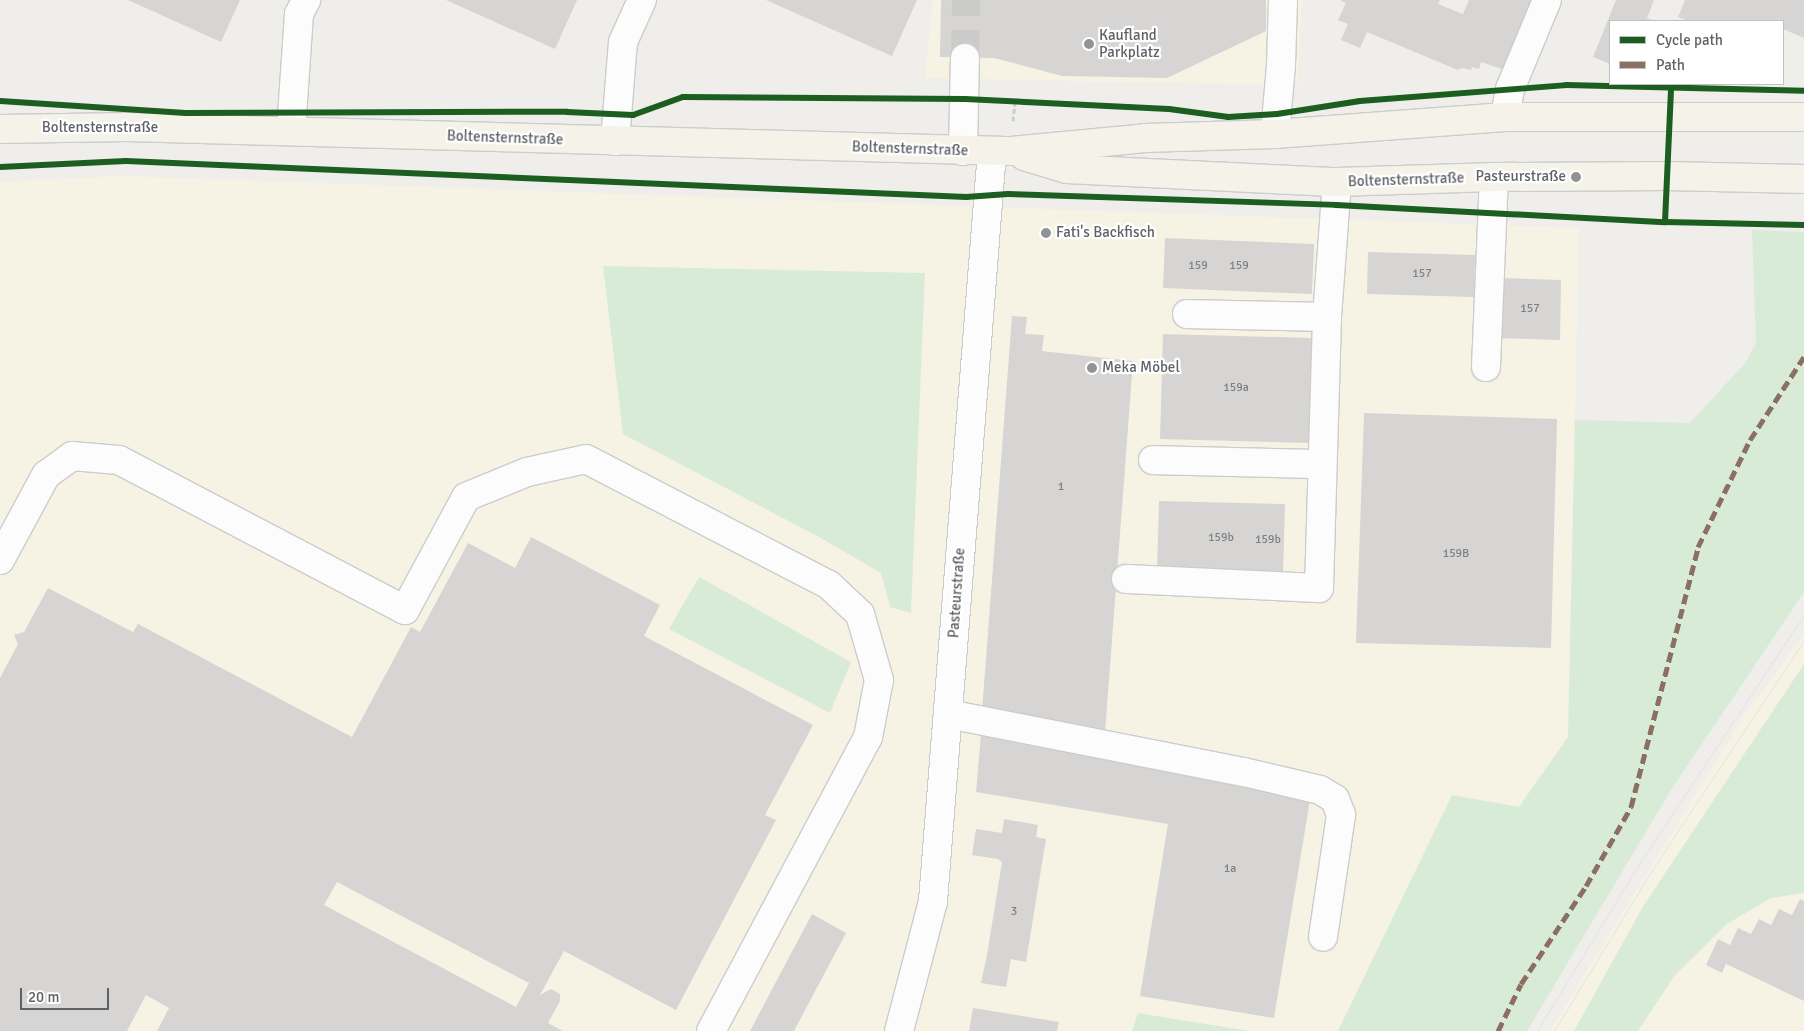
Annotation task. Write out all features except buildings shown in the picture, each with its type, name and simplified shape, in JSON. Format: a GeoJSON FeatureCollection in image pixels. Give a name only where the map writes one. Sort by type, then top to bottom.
{"type":"FeatureCollection","features":[{"type":"Feature","properties":{"kind":"main road","name":"Boltensternstraße"},"geometry":{"type":"LineString","coordinates":[[0,129],[127,127],[1001,151],[1145,138],[1275,134],[1505,117],[1804,117]]}},
{"type":"Feature","properties":{"kind":"main road","name":"Boltensternstraße"},"geometry":{"type":"LineString","coordinates":[[1001,151],[1067,169],[1337,182],[1494,177],[1668,176],[1804,179]]}},
{"type":"Feature","properties":{"kind":"street"},"geometry":{"type":"LineString","coordinates":[[291,132],[299,14],[306,0]]}},
{"type":"Feature","properties":{"kind":"street"},"geometry":{"type":"LineString","coordinates":[[616,141],[623,42],[642,0]]}},
{"type":"Feature","properties":{"kind":"street"},"geometry":{"type":"LineString","coordinates":[[1275,134],[1281,65],[1283,0]]}},
{"type":"Feature","properties":{"kind":"street"},"geometry":{"type":"LineString","coordinates":[[1505,117],[1510,89],[1547,0]]}},
{"type":"Feature","properties":{"kind":"street"},"geometry":{"type":"LineString","coordinates":[[963,151],[965,58]]}},
{"type":"Feature","properties":{"kind":"street","name":"Pasteurstraße"},"geometry":{"type":"LineString","coordinates":[[899,1031],[933,901],[948,714],[1001,151]]}},
{"type":"Feature","properties":{"kind":"street"},"geometry":{"type":"LineString","coordinates":[[1486,367],[1494,177]]}},
{"type":"Feature","properties":{"kind":"street"},"geometry":{"type":"LineString","coordinates":[[1126,579],[1319,588],[1327,317],[1337,182]]}},
{"type":"Feature","properties":{"kind":"street"},"geometry":{"type":"LineString","coordinates":[[1187,314],[1327,317]]}},
{"type":"Feature","properties":{"kind":"street"},"geometry":{"type":"LineString","coordinates":[[0,560],[46,475],[72,456],[119,460],[405,610],[466,497],[527,472],[586,459],[829,585],[860,614],[879,680],[868,738],[711,1031]]}},
{"type":"Feature","properties":{"kind":"street"},"geometry":{"type":"LineString","coordinates":[[1153,460],[1322,464]]}},
{"type":"Feature","properties":{"kind":"street"},"geometry":{"type":"LineString","coordinates":[[948,714],[1244,772],[1320,790],[1335,799],[1341,816],[1323,937]]}},
{"type":"Feature","properties":{"kind":"shaded area","name":"Kaufland Parkplatz"},"geometry":{"type":"Polygon","coordinates":[[[933,0],[1302,0],[1297,85],[925,78],[933,0]]]}},
{"type":"Feature","properties":{"kind":"shaded area"},"geometry":{"type":"Polygon","coordinates":[[[122,176],[1579,228],[1568,737],[1519,807],[1452,796],[1338,1031],[0,1031],[0,182],[122,176]]]}},
{"type":"Feature","properties":{"kind":"shaded area"},"geometry":{"type":"Polygon","coordinates":[[[1804,635],[1804,1031],[1550,1031],[1744,716],[1804,635]]]}},
{"type":"Feature","properties":{"kind":"green space"},"geometry":{"type":"Polygon","coordinates":[[[1752,230],[1804,232],[1804,592],[1671,790],[1527,1031],[1338,1031],[1452,795],[1519,807],[1568,737],[1575,420],[1690,423],[1746,362],[1756,343],[1752,230]]]}},
{"type":"Feature","properties":{"kind":"green space"},"geometry":{"type":"Polygon","coordinates":[[[603,266],[925,273],[911,613],[890,607],[881,573],[819,537],[623,434],[603,266]]]}},
{"type":"Feature","properties":{"kind":"green space"},"geometry":{"type":"Polygon","coordinates":[[[699,577],[851,662],[830,713],[669,629],[699,577]]]}},
{"type":"Feature","properties":{"kind":"green space"},"geometry":{"type":"Polygon","coordinates":[[[1804,664],[1804,893],[1771,898],[1727,924],[1675,975],[1638,1031],[1574,1031],[1642,908],[1804,664]]]}},
{"type":"Feature","properties":{"kind":"green space"},"geometry":{"type":"Polygon","coordinates":[[[1138,1013],[1249,1031],[1132,1031],[1138,1013]]]}},
{"type":"Feature","properties":{"kind":"tunnel"},"geometry":{"type":"LineString","coordinates":[[965,58],[966,0]]}},
{"type":"Feature","properties":{"kind":"tram line"},"geometry":{"type":"LineString","coordinates":[[1537,1031],[1639,864],[1804,615]]}},
{"type":"Feature","properties":{"kind":"tram line"},"geometry":{"type":"LineString","coordinates":[[1554,1031],[1652,870],[1804,640]]}},
{"type":"Feature","properties":{"kind":"marked path"},"geometry":{"type":"LineString","coordinates":[[1498,1031],[1521,984],[1586,886],[1631,807],[1698,547],[1750,440],[1804,357]]}},
{"type":"Feature","properties":{"kind":"cycle path"},"geometry":{"type":"LineString","coordinates":[[0,101],[186,113],[567,112],[633,115],[683,97],[965,99],[1169,109],[1228,117],[1277,114],[1360,101],[1566,85],[1804,91]]}},
{"type":"Feature","properties":{"kind":"cycle path"},"geometry":{"type":"LineString","coordinates":[[1665,222],[1671,88]]}},
{"type":"Feature","properties":{"kind":"cycle path"},"geometry":{"type":"LineString","coordinates":[[0,167],[126,161],[966,197],[1008,194],[1336,205],[1665,222],[1804,225]]}},
{"type":"Feature","properties":{"kind":"place","name":"Kaufland Parkplatz"},"geometry":{"type":"Point","coordinates":[1089,44]}},
{"type":"Feature","properties":{"kind":"place","name":"Pasteurstraße"},"geometry":{"type":"Point","coordinates":[1576,177]}},
{"type":"Feature","properties":{"kind":"place","name":"Fati's Backfisch"},"geometry":{"type":"Point","coordinates":[1046,233]}},
{"type":"Feature","properties":{"kind":"place","name":"Meka Möbel"},"geometry":{"type":"Point","coordinates":[1092,368]}}]}
